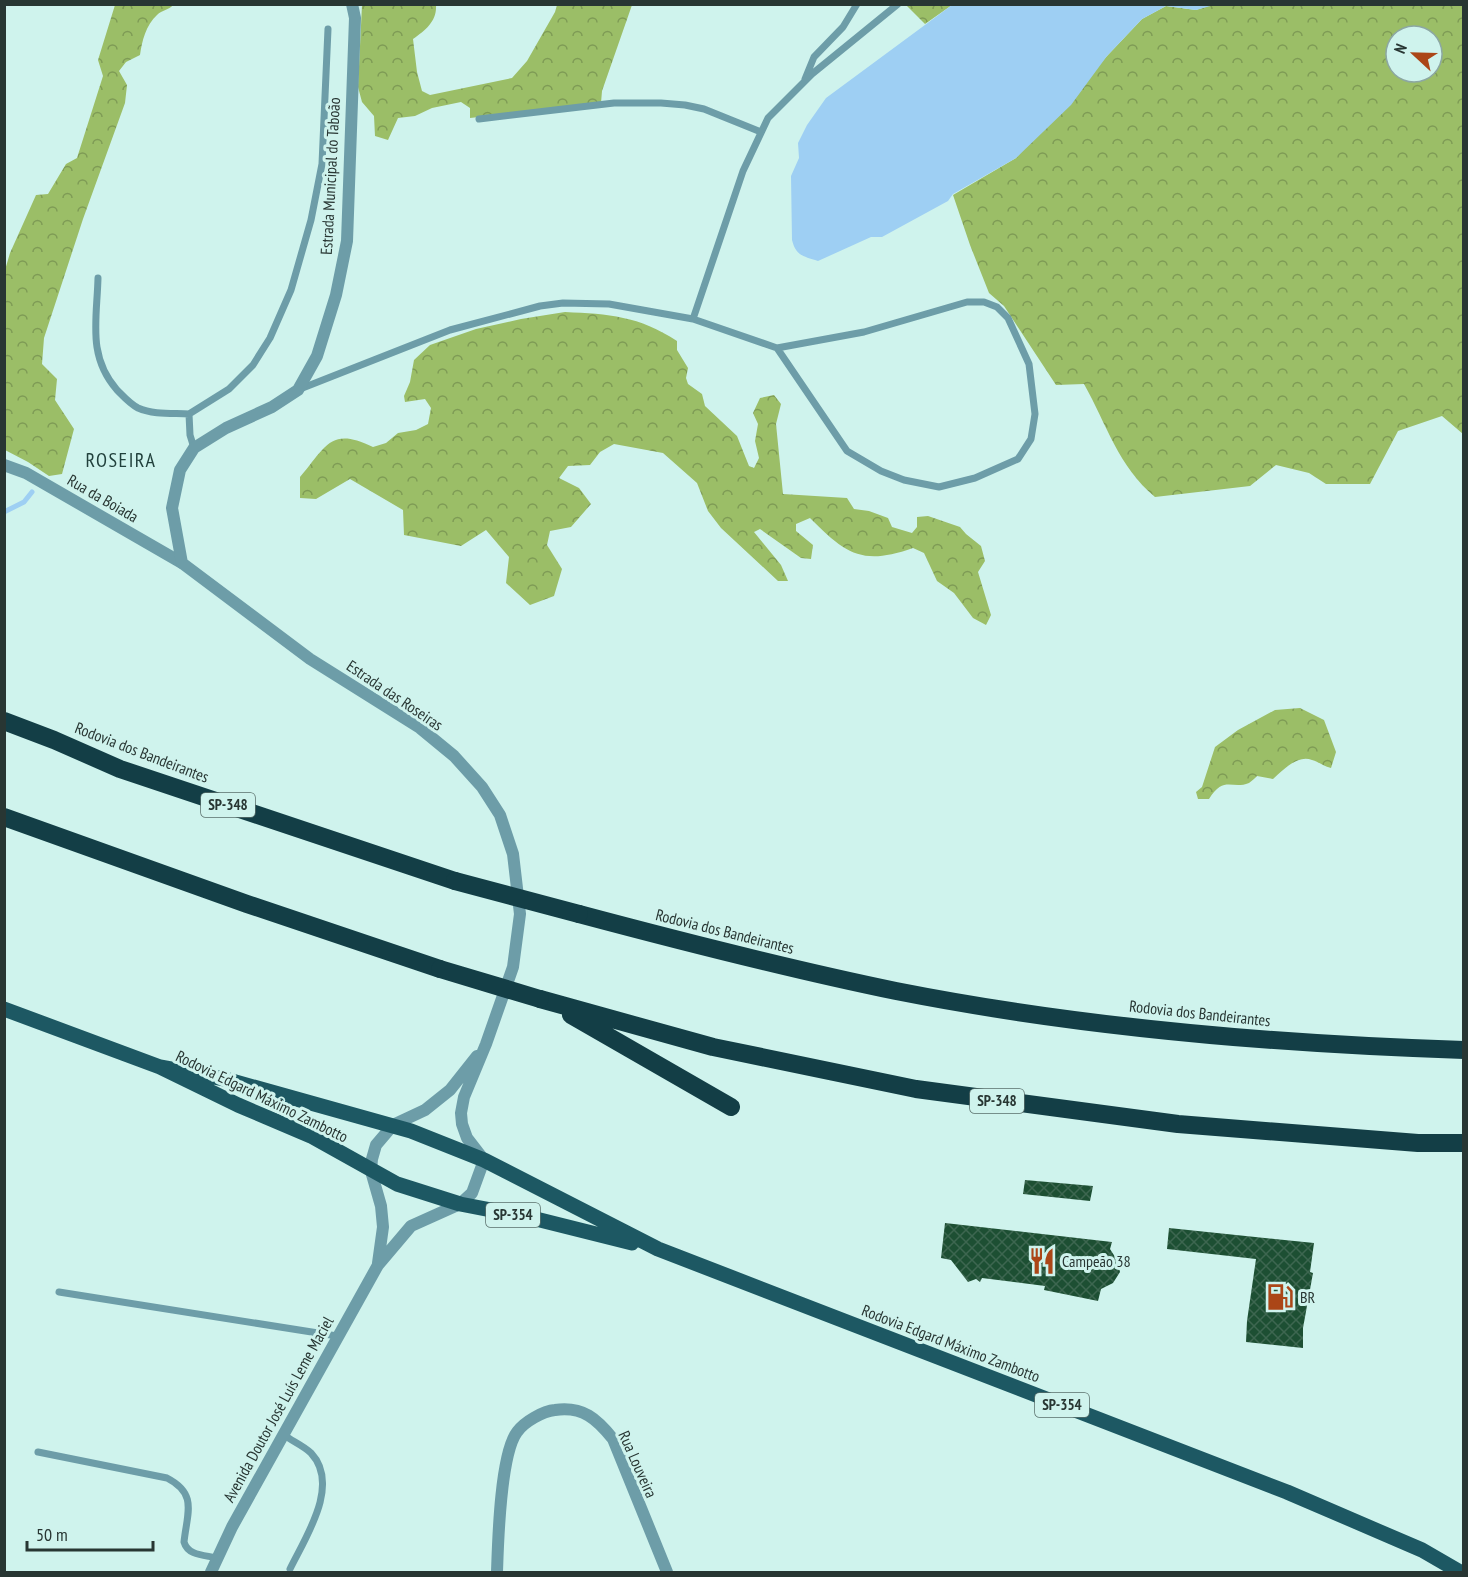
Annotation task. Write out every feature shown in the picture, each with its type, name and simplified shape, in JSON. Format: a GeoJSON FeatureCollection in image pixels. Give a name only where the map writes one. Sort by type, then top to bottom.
{"type":"FeatureCollection","features":[{"type":"Feature","properties":{"kind":"highway","name":"Rodovia dos Bandeirantes"},"geometry":{"type":"LineString","coordinates":[[4,721],[120,769],[455,881],[755,960],[898,991],[1036,1015],[1339,1046],[1464,1050]]}},
{"type":"Feature","properties":{"kind":"highway","name":"SP-348"},"geometry":{"type":"LineString","coordinates":[[4,817],[247,904],[440,969],[544,1001],[713,1047],[916,1089],[1178,1125],[1418,1143],[1464,1143]]}},
{"type":"Feature","properties":{"kind":"highway"},"geometry":{"type":"LineString","coordinates":[[544,1001],[731,1107]]}},
{"type":"Feature","properties":{"kind":"main road","name":"Rodovia Edgard Máximo Zambotto"},"geometry":{"type":"LineString","coordinates":[[4,1009],[160,1067],[238,1106],[311,1136],[397,1184],[459,1204],[658,1249]]}},
{"type":"Feature","properties":{"kind":"main road","name":"Rodovia Edgard Máximo Zambotto"},"geometry":{"type":"LineString","coordinates":[[160,1067],[225,1079],[411,1131],[484,1160],[658,1249],[1287,1492],[1422,1550],[1460,1572]]}},
{"type":"Feature","properties":{"kind":"street","name":"Estrada Municipal do Taboão"},"geometry":{"type":"LineString","coordinates":[[182,563],[172,508],[180,470],[194,448],[226,428],[272,407],[298,390],[317,356],[336,294],[347,241],[355,18],[352,4]]}},
{"type":"Feature","properties":{"kind":"street","name":"Rua da Boiada"},"geometry":{"type":"LineString","coordinates":[[4,465],[26,472],[182,563]]}},
{"type":"Feature","properties":{"kind":"street","name":"Estrada das Roseiras"},"geometry":{"type":"LineString","coordinates":[[182,563],[310,659],[420,728],[454,756],[482,787],[500,815],[513,854],[520,914],[513,967],[486,1044],[464,1097],[461,1113],[467,1138],[484,1160]]}},
{"type":"Feature","properties":{"kind":"street","name":"Estrada das Roseiras"},"geometry":{"type":"LineString","coordinates":[[393,1125],[424,1110],[450,1090],[486,1044]]}},
{"type":"Feature","properties":{"kind":"street"},"geometry":{"type":"LineString","coordinates":[[371,1171],[376,1145],[393,1125]]}},
{"type":"Feature","properties":{"kind":"street"},"geometry":{"type":"LineString","coordinates":[[459,1204],[472,1193],[484,1160]]}},
{"type":"Feature","properties":{"kind":"street","name":"Avenida Doutor José Luís Leme Maciel"},"geometry":{"type":"LineString","coordinates":[[371,1171],[381,1206],[383,1227],[378,1265]]}},
{"type":"Feature","properties":{"kind":"street","name":"Avenida Doutor José Luís Leme Maciel"},"geometry":{"type":"LineString","coordinates":[[211,1572],[232,1527],[378,1265],[411,1226],[459,1204]]}},
{"type":"Feature","properties":{"kind":"street","name":"Rua Louveira"},"geometry":{"type":"LineString","coordinates":[[497,1572],[504,1481],[510,1448],[517,1432],[544,1411],[569,1408],[588,1415],[602,1425],[613,1439],[667,1572]]}},
{"type":"Feature","properties":{"kind":"lane"},"geometry":{"type":"LineString","coordinates":[[805,82],[814,57],[843,27],[857,4]]}},
{"type":"Feature","properties":{"kind":"lane"},"geometry":{"type":"LineString","coordinates":[[693,319],[743,171],[768,118],[805,82],[898,4]]}},
{"type":"Feature","properties":{"kind":"lane"},"geometry":{"type":"LineString","coordinates":[[98,278],[95,336],[101,367],[123,397],[138,408],[155,412],[189,414],[229,389],[253,365],[270,338],[291,290],[311,220],[322,164],[327,29]]}},
{"type":"Feature","properties":{"kind":"lane"},"geometry":{"type":"LineString","coordinates":[[479,119],[614,103],[661,103],[685,105],[704,110],[761,132]]}},
{"type":"Feature","properties":{"kind":"lane"},"geometry":{"type":"LineString","coordinates":[[298,390],[450,330],[540,306],[563,303],[609,304],[693,319],[777,348],[864,332],[967,302],[984,302],[998,308],[1008,318],[1029,364],[1035,414],[1031,439],[1018,459],[975,478],[939,487],[904,480],[881,471],[847,452],[777,348]]}},
{"type":"Feature","properties":{"kind":"lane"},"geometry":{"type":"LineString","coordinates":[[189,414],[190,435],[194,448]]}},
{"type":"Feature","properties":{"kind":"lane"},"geometry":{"type":"LineString","coordinates":[[59,1292],[337,1336]]}},
{"type":"Feature","properties":{"kind":"lane"},"geometry":{"type":"LineString","coordinates":[[284,1435],[311,1453],[319,1466],[323,1485],[321,1503],[290,1569]]}},
{"type":"Feature","properties":{"kind":"lane"},"geometry":{"type":"LineString","coordinates":[[38,1452],[167,1478],[179,1484],[189,1500],[184,1542],[186,1547],[190,1552],[217,1558]]}},
{"type":"Feature","properties":{"kind":"green space"},"geometry":{"type":"Polygon","coordinates":[[[1214,4],[1463,5],[1463,434],[1442,416],[1398,431],[1370,484],[1326,484],[1309,473],[1276,465],[1250,486],[1155,497],[1142,485],[1122,458],[1084,384],[1056,385],[1004,306],[989,293],[953,195],[1016,158],[1142,19],[1166,6],[1196,10],[1214,4]]]}},
{"type":"Feature","properties":{"kind":"green space"},"geometry":{"type":"Polygon","coordinates":[[[115,5],[173,5],[153,19],[145,34],[140,55],[126,62],[119,71],[127,85],[125,103],[83,219],[44,338],[42,364],[57,379],[55,400],[74,429],[62,474],[49,476],[5,450],[5,270],[10,253],[36,195],[48,194],[66,164],[77,158],[103,76],[98,60],[115,5]]]}},
{"type":"Feature","properties":{"kind":"green space"},"geometry":{"type":"Polygon","coordinates":[[[362,5],[436,5],[435,16],[430,25],[413,39],[422,91],[430,95],[512,78],[527,61],[557,5],[632,5],[602,91],[601,103],[470,118],[470,108],[461,102],[432,108],[415,116],[398,118],[388,140],[375,136],[374,116],[362,102],[358,87],[362,5]]]}},
{"type":"Feature","properties":{"kind":"green space"},"geometry":{"type":"Polygon","coordinates":[[[906,5],[952,5],[925,24],[906,5]]]}},
{"type":"Feature","properties":{"kind":"green space"},"geometry":{"type":"Polygon","coordinates":[[[565,312],[596,314],[636,321],[677,341],[677,350],[688,368],[686,378],[688,384],[702,394],[705,406],[737,436],[749,466],[754,468],[759,458],[755,441],[758,424],[753,413],[760,398],[774,395],[781,404],[776,424],[783,494],[847,498],[854,509],[869,511],[888,518],[892,527],[912,533],[917,527],[917,517],[928,516],[960,527],[981,546],[985,561],[978,572],[991,615],[986,625],[973,618],[954,593],[937,581],[924,553],[913,548],[880,556],[856,553],[834,540],[810,518],[796,524],[796,531],[813,545],[811,559],[801,558],[760,529],[754,532],[781,565],[788,581],[778,581],[721,528],[708,511],[697,483],[663,453],[614,444],[600,452],[590,465],[568,466],[559,478],[579,488],[591,504],[571,527],[550,531],[547,545],[562,569],[554,596],[530,605],[506,583],[509,557],[486,530],[461,546],[404,535],[403,510],[350,479],[316,499],[300,498],[300,477],[330,443],[338,439],[347,439],[373,447],[386,443],[398,433],[416,430],[428,424],[431,408],[425,399],[405,402],[404,396],[410,382],[414,360],[430,345],[476,329],[565,312]]]}},
{"type":"Feature","properties":{"kind":"green space"},"geometry":{"type":"Polygon","coordinates":[[[1300,708],[1324,720],[1336,752],[1331,768],[1312,760],[1301,759],[1281,771],[1273,779],[1257,776],[1243,785],[1219,787],[1209,799],[1198,799],[1196,792],[1202,787],[1215,747],[1238,730],[1275,710],[1300,708]]]}},
{"type":"Feature","properties":{"kind":"water"},"geometry":{"type":"Polygon","coordinates":[[[952,5],[1214,5],[1196,10],[1166,6],[1142,19],[1107,56],[1071,105],[1016,158],[953,194],[948,201],[882,237],[871,237],[818,261],[801,255],[792,240],[791,176],[799,158],[798,143],[807,125],[826,98],[952,5]]]}},
{"type":"Feature","properties":{"kind":"building"},"geometry":{"type":"Polygon","coordinates":[[[1025,1180],[1093,1186],[1090,1201],[1023,1194],[1025,1180]]]}},
{"type":"Feature","properties":{"kind":"building","name":"Campeão 38"},"geometry":{"type":"Polygon","coordinates":[[[945,1223],[1112,1242],[1110,1249],[1117,1260],[1120,1272],[1113,1283],[1101,1289],[1098,1301],[1044,1290],[1045,1286],[982,1278],[980,1282],[976,1279],[968,1282],[951,1260],[941,1258],[945,1223]]]}},
{"type":"Feature","properties":{"kind":"building"},"geometry":{"type":"Polygon","coordinates":[[[1169,1228],[1314,1243],[1310,1272],[1313,1273],[1303,1328],[1303,1348],[1246,1342],[1256,1259],[1167,1249],[1169,1228]]]}},
{"type":"Feature","properties":{"kind":"waterway"},"geometry":{"type":"LineString","coordinates":[[4,512],[24,502],[32,492]]}},
{"type":"Feature","properties":{"kind":"place","name":"Campeão 38"},"geometry":{"type":"Point","coordinates":[1042,1261]}},
{"type":"Feature","properties":{"kind":"place","name":"BR"},"geometry":{"type":"Point","coordinates":[1280,1297]}},
{"type":"Feature","properties":{"kind":"district","name":"ROSEIRA"},"geometry":{"type":"Point","coordinates":[121,460]}}]}
